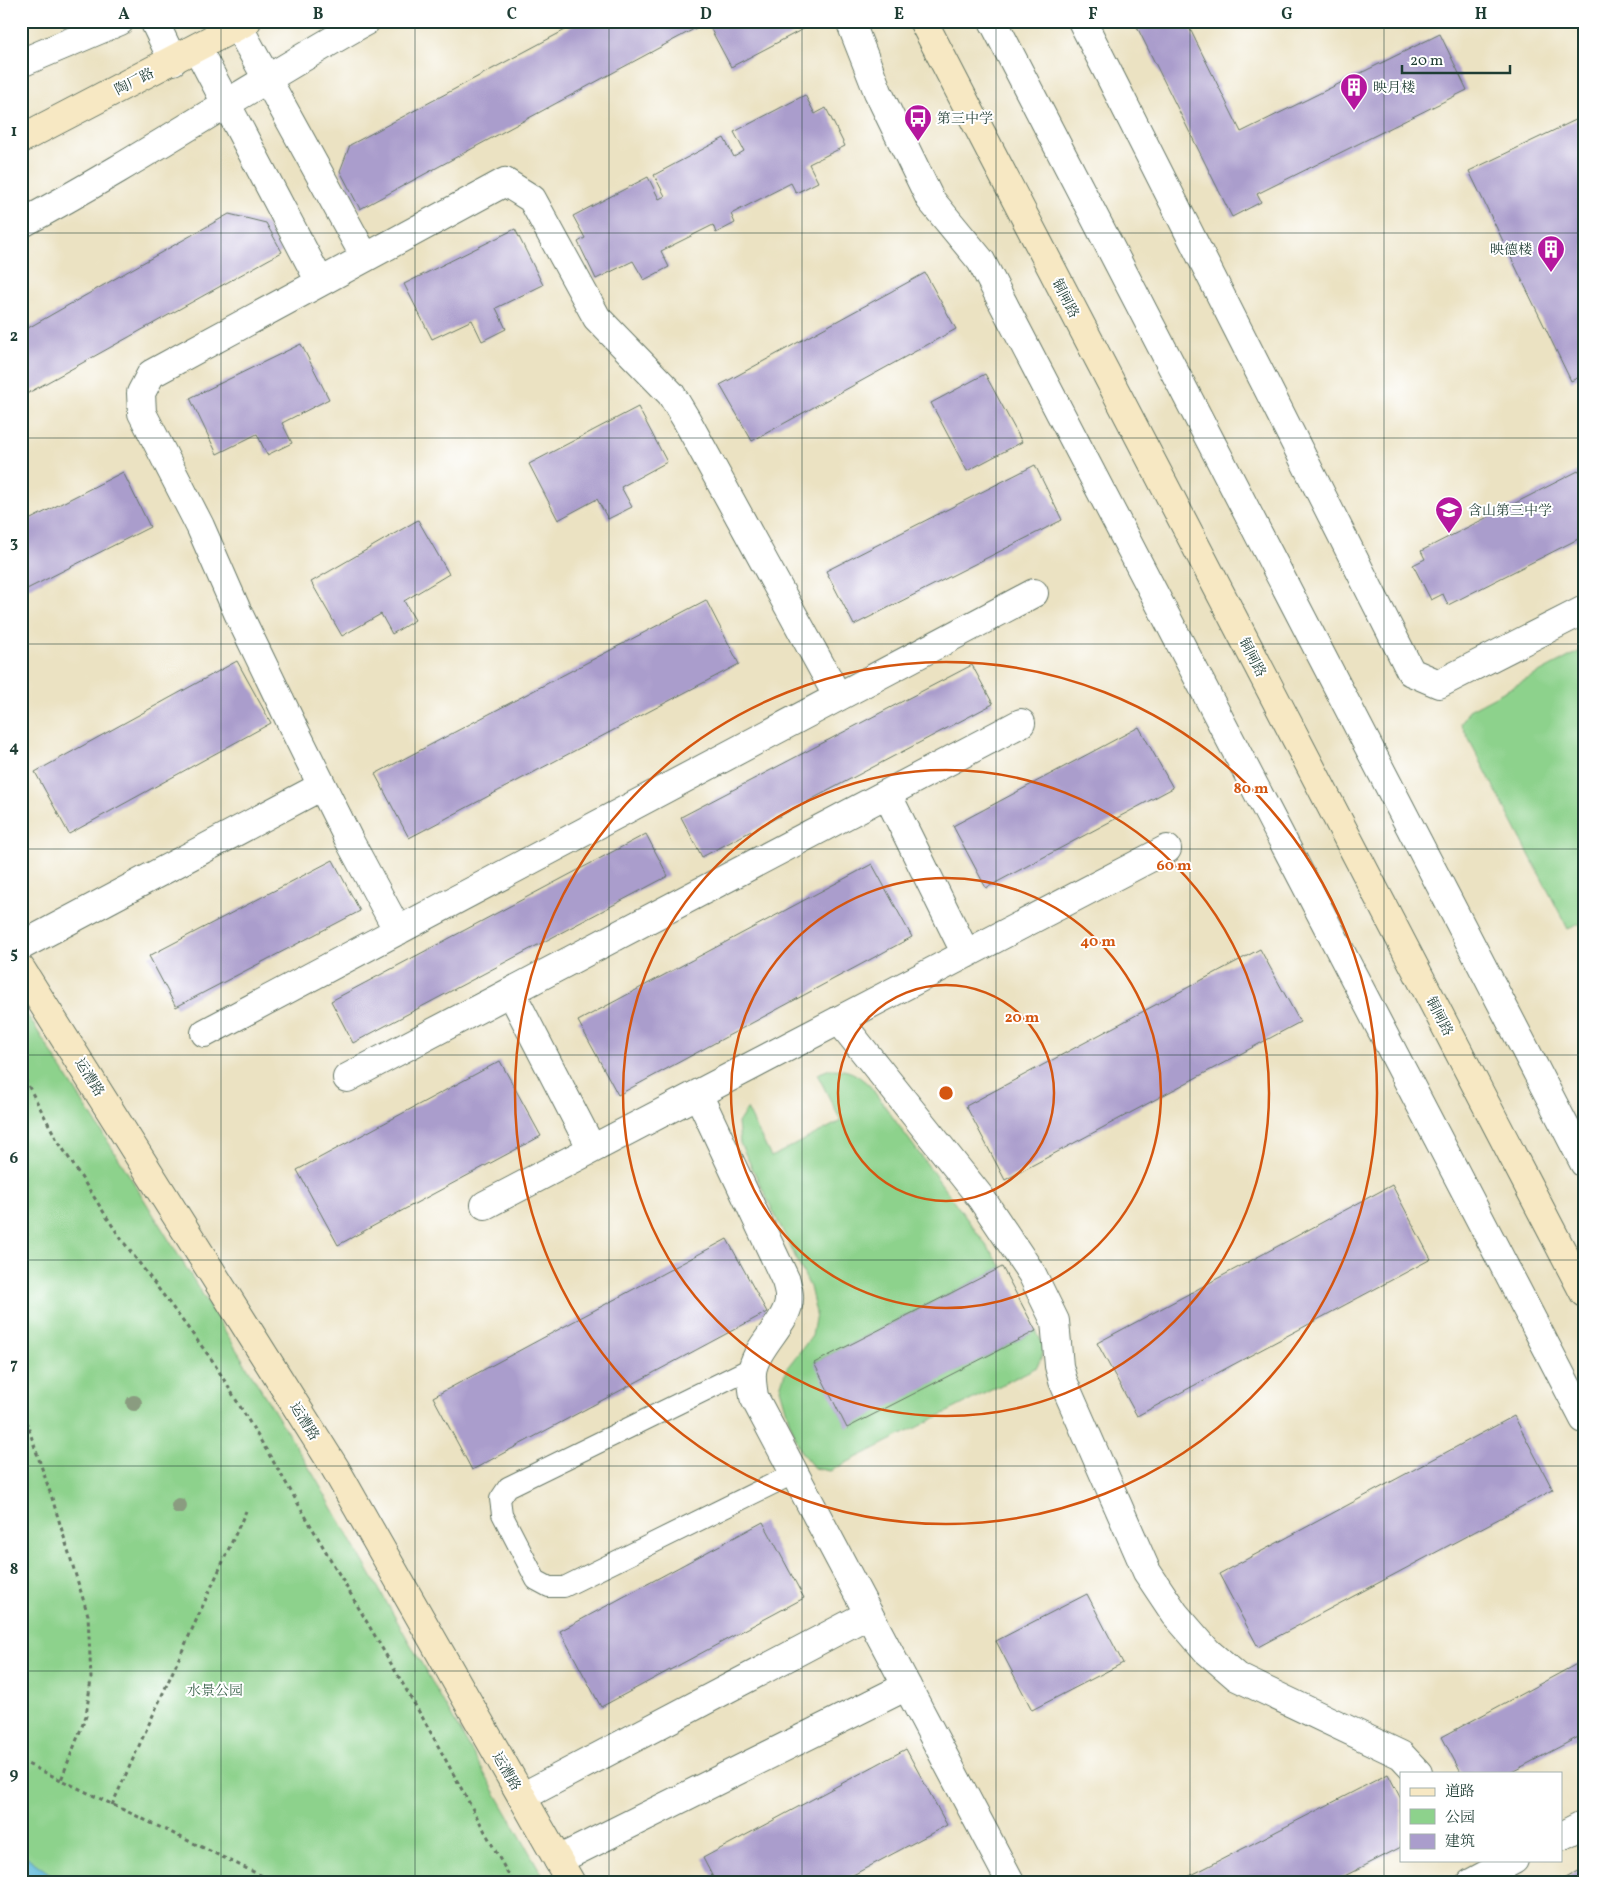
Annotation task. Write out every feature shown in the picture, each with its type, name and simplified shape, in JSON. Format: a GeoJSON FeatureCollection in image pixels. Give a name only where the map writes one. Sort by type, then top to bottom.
{"type":"FeatureCollection","features":[{"type":"Feature","properties":{"kind":"main road","name":"铜闸路"},"geometry":{"type":"LineString","coordinates":[[923,21],[1584,1293]]}},
{"type":"Feature","properties":{"kind":"main road","name":"陶厂路"},"geometry":{"type":"LineString","coordinates":[[21,139],[173,61],[223,30]]}},
{"type":"Feature","properties":{"kind":"main road","name":"运漕路"},"geometry":{"type":"LineString","coordinates":[[21,969],[335,1468],[564,1872]]}},
{"type":"Feature","properties":{"kind":"street"},"geometry":{"type":"LineString","coordinates":[[21,63],[120,21]]}},
{"type":"Feature","properties":{"kind":"street"},"geometry":{"type":"LineString","coordinates":[[154,21],[173,61]]}},
{"type":"Feature","properties":{"kind":"street"},"geometry":{"type":"LineString","coordinates":[[21,224],[80,192],[267,78],[366,21]]}},
{"type":"Feature","properties":{"kind":"street"},"geometry":{"type":"LineString","coordinates":[[850,21],[878,92],[930,199],[981,261],[1584,1419]]}},
{"type":"Feature","properties":{"kind":"street"},"geometry":{"type":"LineString","coordinates":[[993,21],[1584,1163]]}},
{"type":"Feature","properties":{"kind":"street"},"geometry":{"type":"LineString","coordinates":[[1082,21],[1411,672],[1439,684],[1584,610]]}},
{"type":"Feature","properties":{"kind":"street"},"geometry":{"type":"LineString","coordinates":[[223,30],[267,78],[365,257]]}},
{"type":"Feature","properties":{"kind":"street"},"geometry":{"type":"LineString","coordinates":[[223,30],[226,104],[320,282]]}},
{"type":"Feature","properties":{"kind":"street"},"geometry":{"type":"LineString","coordinates":[[398,931],[322,786],[238,614],[200,526],[142,413],[141,393],[151,374],[505,182],[532,199],[598,318],[671,394],[838,697]]}},
{"type":"Feature","properties":{"kind":"street"},"geometry":{"type":"LineString","coordinates":[[205,1033],[1034,593]]}},
{"type":"Feature","properties":{"kind":"street"},"geometry":{"type":"LineString","coordinates":[[347,1078],[1022,723]]}},
{"type":"Feature","properties":{"kind":"street"},"geometry":{"type":"LineString","coordinates":[[21,946],[322,786]]}},
{"type":"Feature","properties":{"kind":"street"},"geometry":{"type":"LineString","coordinates":[[887,794],[966,954]]}},
{"type":"Feature","properties":{"kind":"street"},"geometry":{"type":"LineString","coordinates":[[485,1205],[1167,849]]}},
{"type":"Feature","properties":{"kind":"street"},"geometry":{"type":"LineString","coordinates":[[511,992],[592,1149]]}},
{"type":"Feature","properties":{"kind":"street"},"geometry":{"type":"LineString","coordinates":[[839,1020],[981,1198],[1032,1274],[1055,1321],[1063,1381],[1147,1572],[1175,1614],[1207,1651],[1237,1677],[1401,1755],[1417,1772]]}},
{"type":"Feature","properties":{"kind":"street"},"geometry":{"type":"LineString","coordinates":[[698,1094],[786,1281],[790,1297],[784,1317],[756,1356],[751,1378],[754,1397],[1011,1883]]}},
{"type":"Feature","properties":{"kind":"street"},"geometry":{"type":"LineString","coordinates":[[522,1797],[869,1614]]}},
{"type":"Feature","properties":{"kind":"street"},"geometry":{"type":"LineString","coordinates":[[564,1872],[907,1686]]}},
{"type":"Feature","properties":{"kind":"street"},"geometry":{"type":"LineString","coordinates":[[1562,1835],[1584,1824]]}},
{"type":"Feature","properties":{"kind":"street"},"geometry":{"type":"LineString","coordinates":[[1473,1874],[1508,1862]]}},
{"type":"Feature","properties":{"kind":"lane"},"geometry":{"type":"LineString","coordinates":[[753,1367],[508,1487],[500,1499],[502,1514],[536,1580],[549,1588],[564,1587],[794,1473]]}},
{"type":"Feature","properties":{"kind":"path"},"geometry":{"type":"LineString","coordinates":[[21,1072],[56,1138],[119,1236],[212,1360],[425,1722],[513,1883]]}},
{"type":"Feature","properties":{"kind":"path"},"geometry":{"type":"LineString","coordinates":[[21,1415],[26,1421],[47,1481],[88,1615],[90,1679],[86,1716],[61,1780]]}},
{"type":"Feature","properties":{"kind":"path"},"geometry":{"type":"LineString","coordinates":[[112,1805],[246,1511]]}},
{"type":"Feature","properties":{"kind":"path"},"geometry":{"type":"LineString","coordinates":[[21,1761],[277,1883]]}},
{"type":"Feature","properties":{"kind":"green space"},"geometry":{"type":"Polygon","coordinates":[[[1584,649],[1584,922],[1568,929],[1461,724],[1469,710],[1584,649]]]}},
{"type":"Feature","properties":{"kind":"green space","name":"水景公园"},"geometry":{"type":"Polygon","coordinates":[[[21,1005],[126,1170],[316,1479],[547,1883],[21,1883],[21,1005]]]}},
{"type":"Feature","properties":{"kind":"green space"},"geometry":{"type":"Polygon","coordinates":[[[830,1069],[852,1073],[870,1086],[1002,1267],[815,1362],[847,1427],[1036,1331],[1045,1348],[1037,1367],[830,1471],[814,1468],[801,1452],[780,1388],[786,1369],[812,1336],[816,1313],[810,1287],[740,1143],[738,1123],[747,1109],[771,1157],[841,1121],[817,1074],[830,1069]]]}},
{"type":"Feature","properties":{"kind":"water"},"geometry":{"type":"Polygon","coordinates":[[[21,1853],[63,1883],[21,1883],[21,1853]]]}},
{"type":"Feature","properties":{"kind":"building"},"geometry":{"type":"Polygon","coordinates":[[[582,21],[802,21],[805,28],[731,67],[707,22],[360,209],[340,171],[350,145],[582,21]]]}},
{"type":"Feature","properties":{"kind":"building","name":"映月楼"},"geometry":{"type":"Polygon","coordinates":[[[1134,21],[1186,21],[1241,132],[1440,34],[1467,90],[1257,194],[1261,202],[1232,217],[1134,21]]]}},
{"type":"Feature","properties":{"kind":"building"},"geometry":{"type":"Polygon","coordinates":[[[805,95],[815,114],[826,108],[845,146],[809,164],[818,182],[796,193],[791,183],[731,214],[735,223],[716,233],[713,225],[661,251],[669,267],[644,280],[633,261],[596,279],[578,242],[585,238],[573,216],[648,177],[659,199],[665,196],[654,175],[724,138],[734,157],[744,151],[734,132],[805,95]]]}},
{"type":"Feature","properties":{"kind":"building","name":"映德楼"},"geometry":{"type":"Polygon","coordinates":[[[1584,116],[1584,375],[1571,381],[1469,171],[1584,116]]]}},
{"type":"Feature","properties":{"kind":"building"},"geometry":{"type":"Polygon","coordinates":[[[229,214],[266,223],[282,252],[21,397],[21,332],[229,214]]]}},
{"type":"Feature","properties":{"kind":"building"},"geometry":{"type":"Polygon","coordinates":[[[515,229],[543,285],[496,308],[506,329],[482,341],[472,320],[432,339],[404,284],[515,229]]]}},
{"type":"Feature","properties":{"kind":"building"},"geometry":{"type":"Polygon","coordinates":[[[925,273],[956,329],[752,441],[720,385],[925,273]]]}},
{"type":"Feature","properties":{"kind":"building"},"geometry":{"type":"Polygon","coordinates":[[[301,344],[329,399],[282,423],[292,443],[267,455],[257,434],[217,454],[190,398],[301,344]]]}},
{"type":"Feature","properties":{"kind":"building"},"geometry":{"type":"Polygon","coordinates":[[[985,374],[1022,442],[967,471],[931,403],[985,374]]]}},
{"type":"Feature","properties":{"kind":"building"},"geometry":{"type":"Polygon","coordinates":[[[638,407],[667,462],[621,487],[632,507],[608,519],[597,499],[558,520],[529,464],[638,407]]]}},
{"type":"Feature","properties":{"kind":"building"},"geometry":{"type":"Polygon","coordinates":[[[1035,465],[1062,520],[854,625],[826,571],[1035,465]]]}},
{"type":"Feature","properties":{"kind":"building"},"geometry":{"type":"Polygon","coordinates":[[[1584,468],[1584,536],[1448,605],[1443,594],[1431,600],[1413,565],[1425,559],[1421,551],[1584,468]]]}},
{"type":"Feature","properties":{"kind":"building"},"geometry":{"type":"Polygon","coordinates":[[[123,472],[150,527],[21,592],[21,524],[123,472]]]}},
{"type":"Feature","properties":{"kind":"building"},"geometry":{"type":"Polygon","coordinates":[[[418,520],[449,574],[404,601],[415,620],[392,634],[381,614],[342,636],[311,582],[418,520]]]}},
{"type":"Feature","properties":{"kind":"building"},"geometry":{"type":"Polygon","coordinates":[[[706,600],[739,664],[409,838],[375,774],[706,600]]]}},
{"type":"Feature","properties":{"kind":"building"},"geometry":{"type":"Polygon","coordinates":[[[237,661],[271,723],[69,834],[35,772],[237,661]]]}},
{"type":"Feature","properties":{"kind":"building"},"geometry":{"type":"Polygon","coordinates":[[[972,665],[993,704],[702,857],[681,817],[972,665]]]}},
{"type":"Feature","properties":{"kind":"building"},"geometry":{"type":"Polygon","coordinates":[[[1139,727],[1173,788],[986,888],[953,826],[1139,727]]]}},
{"type":"Feature","properties":{"kind":"building"},"geometry":{"type":"Polygon","coordinates":[[[646,834],[668,876],[353,1043],[331,1001],[646,834]]]}},
{"type":"Feature","properties":{"kind":"building"},"geometry":{"type":"Polygon","coordinates":[[[333,860],[360,911],[176,1007],[149,956],[333,860]]]}},
{"type":"Feature","properties":{"kind":"building"},"geometry":{"type":"Polygon","coordinates":[[[872,864],[912,937],[618,1095],[578,1021],[872,864]]]}},
{"type":"Feature","properties":{"kind":"building"},"geometry":{"type":"Polygon","coordinates":[[[1260,949],[1300,1022],[1005,1180],[966,1106],[1260,949]]]}},
{"type":"Feature","properties":{"kind":"building"},"geometry":{"type":"Polygon","coordinates":[[[500,1061],[541,1136],[338,1245],[297,1170],[500,1061]]]}},
{"type":"Feature","properties":{"kind":"building"},"geometry":{"type":"Polygon","coordinates":[[[1392,1185],[1431,1259],[1137,1416],[1097,1343],[1392,1185]]]}},
{"type":"Feature","properties":{"kind":"building"},"geometry":{"type":"Polygon","coordinates":[[[727,1239],[767,1312],[472,1470],[433,1397],[727,1239]]]}},
{"type":"Feature","properties":{"kind":"building"},"geometry":{"type":"Polygon","coordinates":[[[1002,1267],[1036,1331],[847,1428],[814,1363],[1002,1267]]]}},
{"type":"Feature","properties":{"kind":"building"},"geometry":{"type":"Polygon","coordinates":[[[1514,1416],[1553,1490],[1258,1647],[1219,1574],[1514,1416]]]}},
{"type":"Feature","properties":{"kind":"building"},"geometry":{"type":"Polygon","coordinates":[[[763,1522],[804,1598],[601,1707],[560,1631],[763,1522]]]}},
{"type":"Feature","properties":{"kind":"building"},"geometry":{"type":"Polygon","coordinates":[[[1087,1594],[1123,1663],[1032,1710],[996,1641],[1087,1594]]]}},
{"type":"Feature","properties":{"kind":"building"},"geometry":{"type":"Polygon","coordinates":[[[1584,1660],[1584,1734],[1512,1772],[1460,1772],[1442,1737],[1584,1660]]]}},
{"type":"Feature","properties":{"kind":"building"},"geometry":{"type":"Polygon","coordinates":[[[906,1749],[947,1825],[838,1883],[716,1883],[703,1858],[906,1749]]]}},
{"type":"Feature","properties":{"kind":"building"},"geometry":{"type":"Polygon","coordinates":[[[1388,1774],[1400,1797],[1400,1848],[1331,1883],[1176,1883],[1388,1774]]]}},
{"type":"Feature","properties":{"kind":"building"},"geometry":{"type":"Polygon","coordinates":[[[1584,1868],[1584,1883],[1557,1883],[1584,1868]]]}},
{"type":"Feature","properties":{"kind":"place","name":"映月楼"},"geometry":{"type":"Point","coordinates":[1354,111]}},
{"type":"Feature","properties":{"kind":"place","name":"第三中学"},"geometry":{"type":"Point","coordinates":[918,142]}},
{"type":"Feature","properties":{"kind":"place","name":"映德楼"},"geometry":{"type":"Point","coordinates":[1551,273]}},
{"type":"Feature","properties":{"kind":"place","name":"含山第三中学"},"geometry":{"type":"Point","coordinates":[1449,534]}}]}
